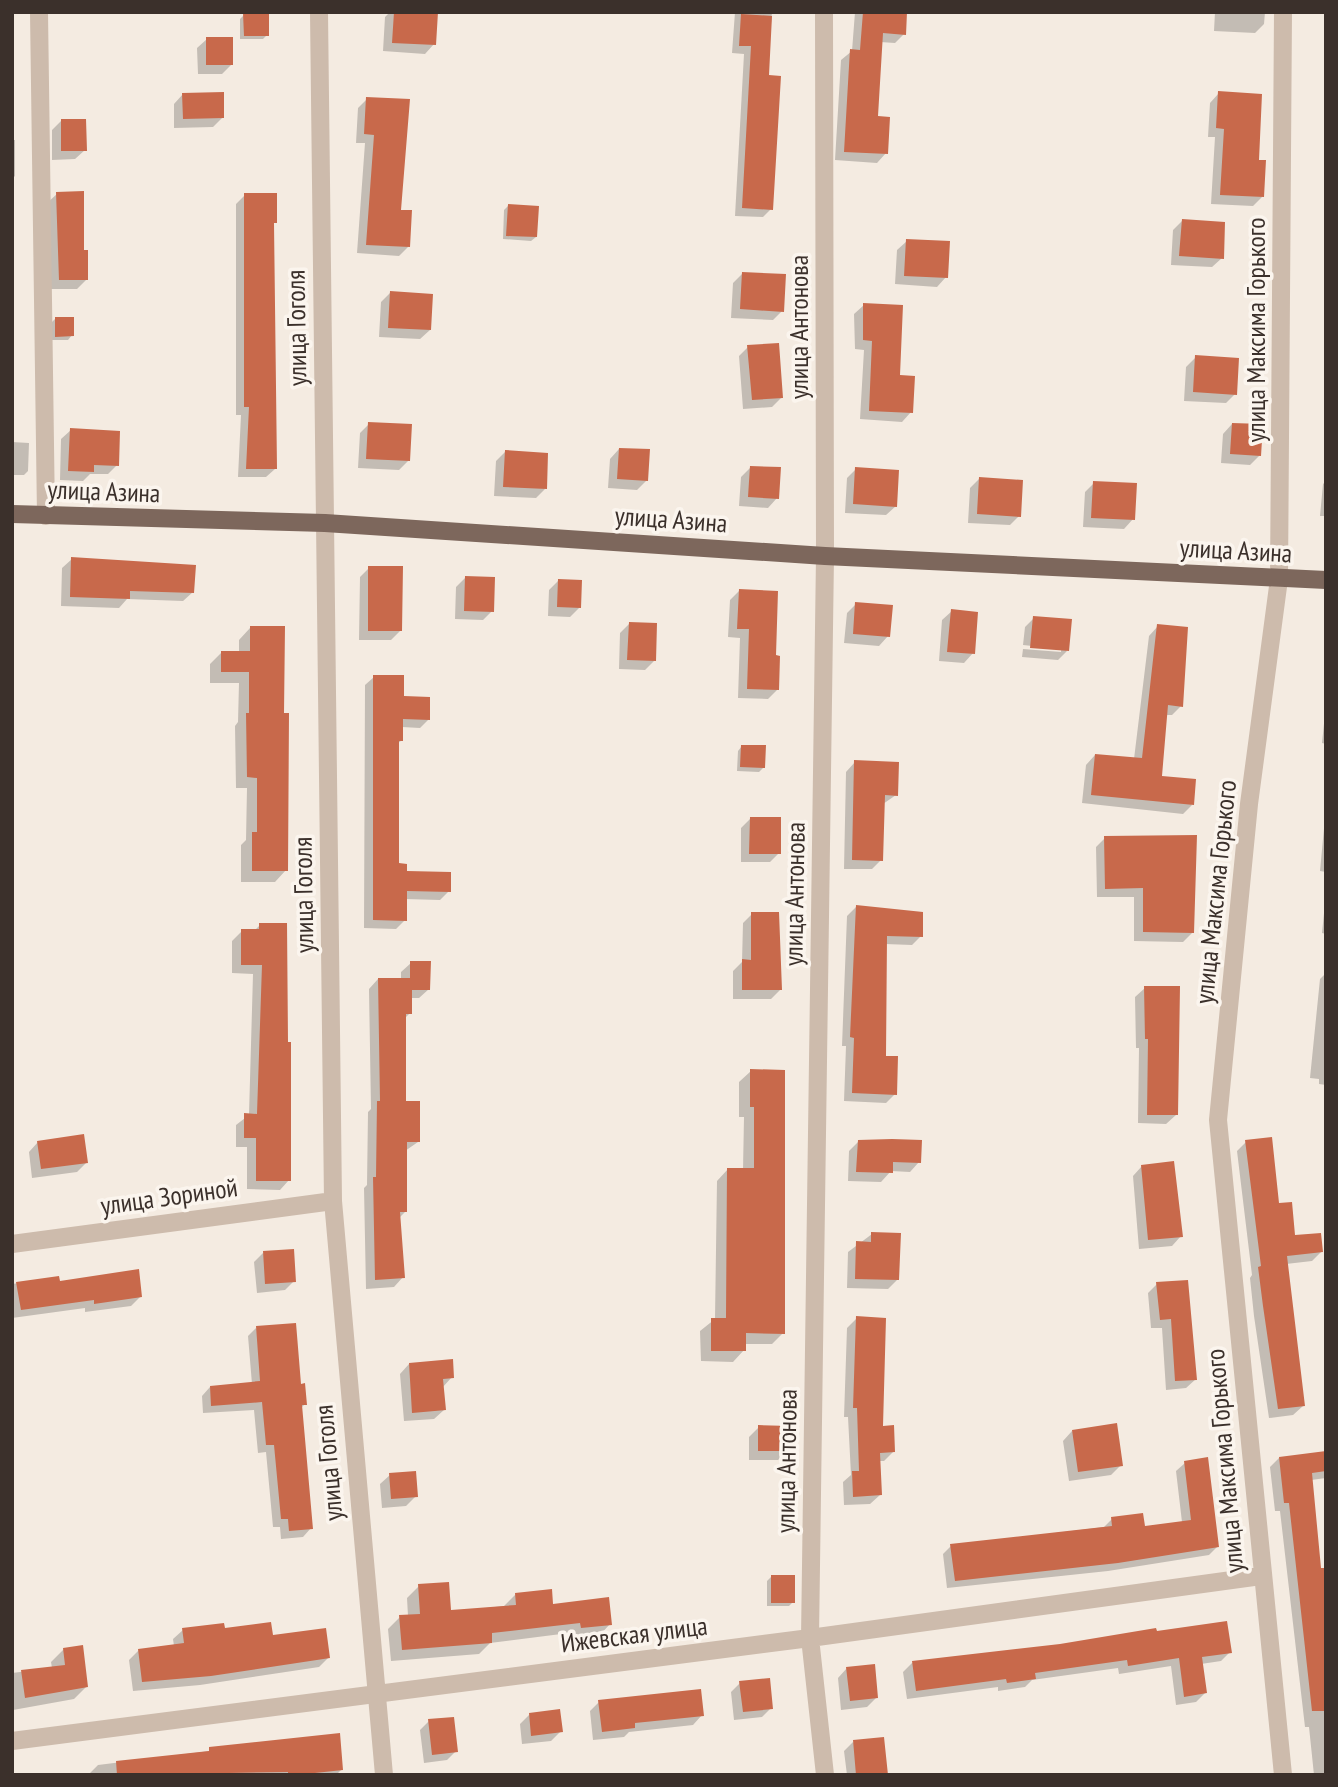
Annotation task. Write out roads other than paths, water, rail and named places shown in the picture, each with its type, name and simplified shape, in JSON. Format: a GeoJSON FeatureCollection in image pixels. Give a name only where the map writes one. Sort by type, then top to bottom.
{"type":"FeatureCollection","features":[{"type":"Feature","properties":{"kind":"main road","name":"улица Азина"},"geometry":{"type":"LineString","coordinates":[[12,514],[324,523],[825,556],[1326,580]]}},
{"type":"Feature","properties":{"kind":"street"},"geometry":{"type":"LineString","coordinates":[[39,12],[47,516]]}},
{"type":"Feature","properties":{"kind":"street","name":"улица Гоголя"},"geometry":{"type":"LineString","coordinates":[[319,12],[332,1201],[374,1692],[384,1775]]}},
{"type":"Feature","properties":{"kind":"street","name":"улица Антонова"},"geometry":{"type":"LineString","coordinates":[[824,12],[825,556],[810,1638],[825,1775]]}},
{"type":"Feature","properties":{"kind":"street","name":"улица Максима Горького"},"geometry":{"type":"LineString","coordinates":[[1283,12],[1279,579],[1249,804],[1218,1120],[1261,1576],[1283,1775]]}},
{"type":"Feature","properties":{"kind":"street","name":"улица Зориной"},"geometry":{"type":"LineString","coordinates":[[12,1244],[332,1201]]}},
{"type":"Feature","properties":{"kind":"street","name":"Ижевская улица"},"geometry":{"type":"LineString","coordinates":[[12,1741],[374,1692],[810,1638],[1261,1576]]}}]}
